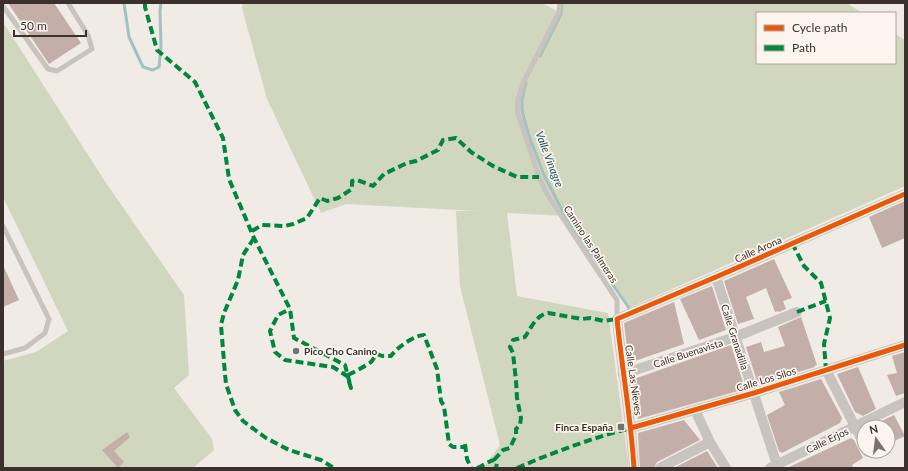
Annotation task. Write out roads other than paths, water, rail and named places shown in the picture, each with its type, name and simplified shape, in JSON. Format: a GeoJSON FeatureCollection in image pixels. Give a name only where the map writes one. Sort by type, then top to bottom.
{"type":"FeatureCollection","features":[{"type":"Feature","properties":{"kind":"street","name":"Calle Arona"},"geometry":{"type":"LineString","coordinates":[[617,319],[905,194]]}},
{"type":"Feature","properties":{"kind":"street","name":"Calle Granadilla"},"geometry":{"type":"LineString","coordinates":[[716,277],[754,393],[774,466]]}},
{"type":"Feature","properties":{"kind":"street","name":"Calle Buenavista"},"geometry":{"type":"LineString","coordinates":[[623,374],[735,337],[797,312]]}},
{"type":"Feature","properties":{"kind":"street","name":"Calle Las Nieves"},"geometry":{"type":"LineString","coordinates":[[617,319],[631,428],[634,468]]}},
{"type":"Feature","properties":{"kind":"street","name":"Calle Los Silos"},"geometry":{"type":"LineString","coordinates":[[631,428],[754,393],[905,345]]}},
{"type":"Feature","properties":{"kind":"street"},"geometry":{"type":"LineString","coordinates":[[826,370],[856,427]]}},
{"type":"Feature","properties":{"kind":"street","name":"Calle Erjos"},"geometry":{"type":"LineString","coordinates":[[872,419],[905,402]]}},
{"type":"Feature","properties":{"kind":"street"},"geometry":{"type":"LineString","coordinates":[[695,410],[710,442],[726,468]]}},
{"type":"Feature","properties":{"kind":"street","name":"Calle Erjos"},"geometry":{"type":"LineString","coordinates":[[774,466],[856,427]]}},
{"type":"Feature","properties":{"kind":"street"},"geometry":{"type":"LineString","coordinates":[[660,468],[710,442]]}},
{"type":"Feature","properties":{"kind":"lane"},"geometry":{"type":"LineString","coordinates":[[3,6],[48,69],[57,71],[92,49],[88,35],[68,3]]}},
{"type":"Feature","properties":{"kind":"lane","name":"Camino las Palmeras"},"geometry":{"type":"LineString","coordinates":[[560,3],[559,12],[524,81],[518,99],[517,111],[546,192],[616,300],[617,319]]}},
{"type":"Feature","properties":{"kind":"lane"},"geometry":{"type":"LineString","coordinates":[[3,226],[49,319],[45,332],[25,348],[3,354]]}},
{"type":"Feature","properties":{"kind":"waterway"},"geometry":{"type":"LineString","coordinates":[[124,3],[129,37],[143,67],[153,70],[159,67],[161,47],[161,3]]}},
{"type":"Feature","properties":{"kind":"waterway","name":"Valle Vinagre"},"geometry":{"type":"LineString","coordinates":[[540,56],[561,14],[562,3]]}},
{"type":"Feature","properties":{"kind":"waterway","name":"Valle Vinagre"},"geometry":{"type":"LineString","coordinates":[[526,82],[522,100],[522,110],[528,133],[544,175],[565,216],[629,308]]}},
{"type":"Feature","properties":{"kind":"place","name":"Pico Cho Canino"},"geometry":{"type":"Point","coordinates":[296,351]}},
{"type":"Feature","properties":{"kind":"place","name":"Finca España"},"geometry":{"type":"Point","coordinates":[621,427]}}]}
